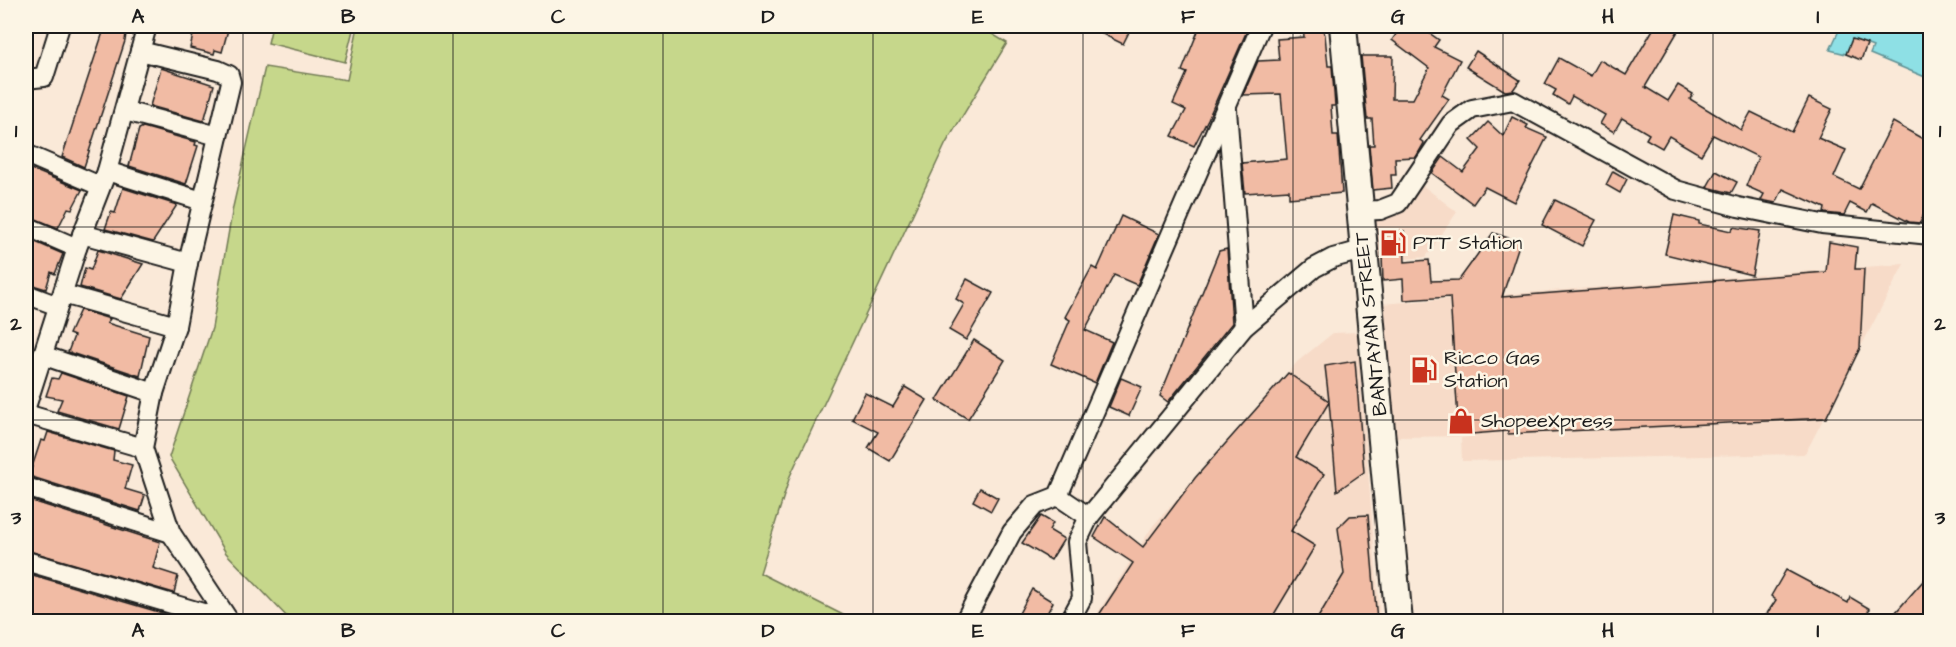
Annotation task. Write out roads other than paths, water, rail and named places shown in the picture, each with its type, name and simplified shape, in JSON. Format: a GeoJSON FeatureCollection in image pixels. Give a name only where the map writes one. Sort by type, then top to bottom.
{"type":"FeatureCollection","features":[{"type":"Feature","properties":{"kind":"main road","name":"BANTAYAN STREET"},"geometry":{"type":"LineString","coordinates":[[1343,26],[1362,250],[1399,621]]}},
{"type":"Feature","properties":{"kind":"street"},"geometry":{"type":"LineString","coordinates":[[26,79],[44,77],[60,26]]}},
{"type":"Feature","properties":{"kind":"street"},"geometry":{"type":"LineString","coordinates":[[26,407],[31,373],[42,356],[103,179],[147,26]]}},
{"type":"Feature","properties":{"kind":"street"},"geometry":{"type":"LineString","coordinates":[[964,621],[1012,531],[1035,506],[1058,496],[1261,26]]}},
{"type":"Feature","properties":{"kind":"street"},"geometry":{"type":"LineString","coordinates":[[140,51],[218,69],[229,75],[231,82],[188,263],[176,326],[154,393],[143,448],[171,533],[230,621]]}},
{"type":"Feature","properties":{"kind":"street"},"geometry":{"type":"LineString","coordinates":[[1360,211],[1380,210],[1398,203],[1451,124],[1472,109],[1513,101],[1676,190],[1738,207],[1822,224],[1930,235]]}},
{"type":"Feature","properties":{"kind":"street"},"geometry":{"type":"LineString","coordinates":[[1226,105],[1244,327]]}},
{"type":"Feature","properties":{"kind":"street"},"geometry":{"type":"LineString","coordinates":[[124,111],[218,136]]}},
{"type":"Feature","properties":{"kind":"street"},"geometry":{"type":"LineString","coordinates":[[26,154],[103,179],[202,201]]}},
{"type":"Feature","properties":{"kind":"street"},"geometry":{"type":"LineString","coordinates":[[26,226],[80,241],[188,263]]}},
{"type":"Feature","properties":{"kind":"street"},"geometry":{"type":"LineString","coordinates":[[1069,621],[1082,598],[1077,542],[1089,517],[1244,327],[1314,268],[1333,258],[1362,250]]}},
{"type":"Feature","properties":{"kind":"street"},"geometry":{"type":"LineString","coordinates":[[26,294],[176,326]]}},
{"type":"Feature","properties":{"kind":"street"},"geometry":{"type":"LineString","coordinates":[[42,356],[154,393]]}},
{"type":"Feature","properties":{"kind":"street"},"geometry":{"type":"LineString","coordinates":[[26,414],[143,448]]}},
{"type":"Feature","properties":{"kind":"street"},"geometry":{"type":"LineString","coordinates":[[26,487],[171,533]]}},
{"type":"Feature","properties":{"kind":"street"},"geometry":{"type":"LineString","coordinates":[[1058,496],[1089,517]]}},
{"type":"Feature","properties":{"kind":"street"},"geometry":{"type":"LineString","coordinates":[[26,561],[230,621]]}},
{"type":"Feature","properties":{"kind":"water"},"geometry":{"type":"Polygon","coordinates":[[[1841,26],[1930,26],[1930,79],[1870,54],[1873,47],[1853,39],[1846,54],[1830,50],[1841,26]]]}},
{"type":"Feature","properties":{"kind":"place","name":"PTT Station"},"geometry":{"type":"Point","coordinates":[1393,243]}},
{"type":"Feature","properties":{"kind":"place","name":"Ricco Gas Station"},"geometry":{"type":"Point","coordinates":[1424,370]}},
{"type":"Feature","properties":{"kind":"place","name":"ShopeeXpress"},"geometry":{"type":"Point","coordinates":[1461,421]}}]}
